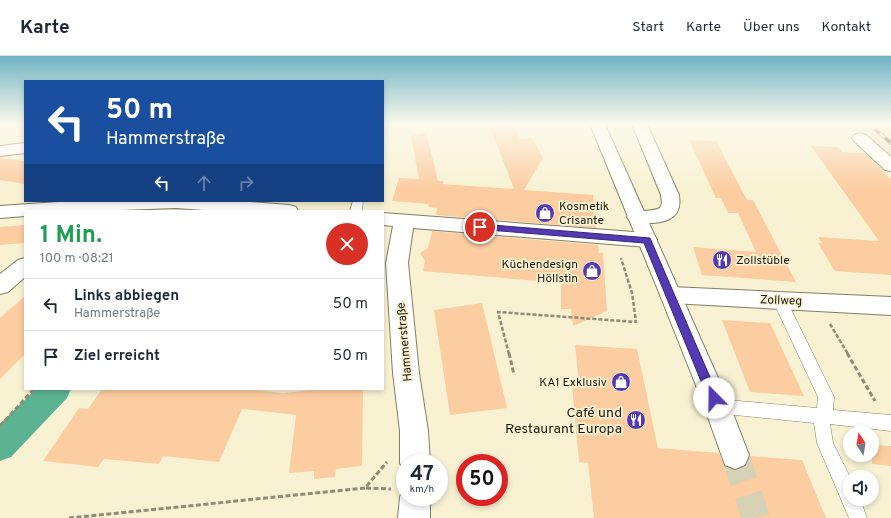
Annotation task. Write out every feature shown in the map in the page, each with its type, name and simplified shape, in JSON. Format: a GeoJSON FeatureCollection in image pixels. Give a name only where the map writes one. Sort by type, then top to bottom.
{"type":"FeatureCollection","features":[{"type":"Feature","properties":{"kind":"street"},"geometry":{"type":"LineString","coordinates":[[607,146],[671,295],[735,455]]}},
{"type":"Feature","properties":{"kind":"street"},"geometry":{"type":"LineString","coordinates":[[638,217],[659,216],[668,212],[671,203],[670,195],[648,146]]}},
{"type":"Feature","properties":{"kind":"street"},"geometry":{"type":"LineString","coordinates":[[868,146],[891,166]]}},
{"type":"Feature","properties":{"kind":"street"},"geometry":{"type":"LineString","coordinates":[[0,151],[24,148]]}},
{"type":"Feature","properties":{"kind":"street"},"geometry":{"type":"LineString","coordinates":[[48,210],[126,203],[169,202],[223,204],[277,210]]}},
{"type":"Feature","properties":{"kind":"street"},"geometry":{"type":"LineString","coordinates":[[0,212],[24,211]]}},
{"type":"Feature","properties":{"kind":"street","name":"Hammerstraße"},"geometry":{"type":"LineString","coordinates":[[415,454],[414,431],[406,373],[394,220],[647,240]]}},
{"type":"Feature","properties":{"kind":"street"},"geometry":{"type":"LineString","coordinates":[[0,286],[24,266]]}},
{"type":"Feature","properties":{"kind":"street","name":"Zollweg"},"geometry":{"type":"LineString","coordinates":[[671,295],[780,301],[816,301],[891,306]]}},
{"type":"Feature","properties":{"kind":"street"},"geometry":{"type":"LineString","coordinates":[[410,506],[414,518]]}},
{"type":"Feature","properties":{"kind":"lane"},"geometry":{"type":"LineString","coordinates":[[780,301],[826,396],[827,407],[822,428],[824,442],[843,479]]}},
{"type":"Feature","properties":{"kind":"lane"},"geometry":{"type":"LineString","coordinates":[[716,406],[890,423]]}},
{"type":"Feature","properties":{"kind":"lane"},"geometry":{"type":"LineString","coordinates":[[853,506],[858,518]]}},
{"type":"Feature","properties":{"kind":"path"},"geometry":{"type":"LineString","coordinates":[[514,375],[498,312],[636,322],[632,292],[620,258],[624,257]]}},
{"type":"Feature","properties":{"kind":"path"},"geometry":{"type":"LineString","coordinates":[[816,301],[890,423]]}},
{"type":"Feature","properties":{"kind":"path"},"geometry":{"type":"LineString","coordinates":[[0,426],[33,390]]}},
{"type":"Feature","properties":{"kind":"path"},"geometry":{"type":"LineString","coordinates":[[365,488],[414,431]]}},
{"type":"Feature","properties":{"kind":"path"},"geometry":{"type":"LineString","coordinates":[[69,518],[365,488],[396,492]]}},
{"type":"Feature","properties":{"kind":"shaded area"},"geometry":{"type":"Polygon","coordinates":[[[880,146],[891,146],[891,156],[880,146]]]}},
{"type":"Feature","properties":{"kind":"building"},"geometry":{"type":"Polygon","coordinates":[[[413,146],[429,146],[438,181],[444,181],[443,184],[514,189],[497,146],[536,146],[543,158],[524,190],[593,195],[596,228],[436,215],[437,208],[428,207],[429,204],[392,201],[399,178],[419,179],[413,146]]]}},
{"type":"Feature","properties":{"kind":"building"},"geometry":{"type":"Polygon","coordinates":[[[692,146],[718,146],[747,200],[753,200],[796,282],[702,275],[693,247],[756,252],[738,213],[728,213],[721,198],[716,198],[692,146]]]}},
{"type":"Feature","properties":{"kind":"building"},"geometry":{"type":"Polygon","coordinates":[[[811,146],[838,147],[842,152],[864,153],[891,179],[891,275],[835,271],[818,243],[822,243],[818,237],[879,241],[811,146]]]}},
{"type":"Feature","properties":{"kind":"building"},"geometry":{"type":"Polygon","coordinates":[[[0,158],[24,161],[24,184],[0,180],[0,158]]]}},
{"type":"Feature","properties":{"kind":"building"},"geometry":{"type":"Polygon","coordinates":[[[24,225],[24,243],[0,245],[0,227],[24,225]]]}},
{"type":"Feature","properties":{"kind":"building"},"geometry":{"type":"Polygon","coordinates":[[[432,231],[598,245],[599,253],[603,253],[607,311],[573,326],[571,309],[561,309],[561,283],[423,271],[425,261],[420,253],[428,248],[432,231]]]}},
{"type":"Feature","properties":{"kind":"building"},"geometry":{"type":"Polygon","coordinates":[[[24,297],[24,355],[0,379],[0,318],[24,297]]]}},
{"type":"Feature","properties":{"kind":"building"},"geometry":{"type":"Polygon","coordinates":[[[482,303],[507,408],[450,415],[434,310],[482,303]]]}},
{"type":"Feature","properties":{"kind":"building"},"geometry":{"type":"Polygon","coordinates":[[[722,320],[770,323],[804,396],[750,392],[722,320]]]}},
{"type":"Feature","properties":{"kind":"building"},"geometry":{"type":"Polygon","coordinates":[[[575,345],[637,349],[658,448],[719,453],[724,466],[734,470],[746,466],[750,456],[802,460],[826,518],[594,518],[588,463],[579,462],[572,384],[579,384],[575,345]]]}},
{"type":"Feature","properties":{"kind":"building"},"geometry":{"type":"Polygon","coordinates":[[[101,390],[254,390],[283,393],[312,390],[363,390],[362,466],[336,469],[335,477],[314,479],[314,471],[289,473],[296,415],[242,409],[219,462],[163,456],[159,464],[104,459],[98,467],[43,461],[79,408],[88,409],[101,390]]]}},
{"type":"Feature","properties":{"kind":"building"},"geometry":{"type":"Polygon","coordinates":[[[879,445],[891,446],[891,466],[872,464],[872,462],[879,462],[879,445]]]}},
{"type":"Feature","properties":{"kind":"waterway"},"geometry":{"type":"LineString","coordinates":[[0,446],[55,390]]}},
{"type":"Feature","properties":{"kind":"tunnel"},"geometry":{"type":"LineString","coordinates":[[735,455],[756,518]]}},
{"type":"Feature","properties":{"kind":"place","name":"Kosmetik Crisante"},"geometry":{"type":"Point","coordinates":[545,213]}},
{"type":"Feature","properties":{"kind":"place","name":"Zollstüble"},"geometry":{"type":"Point","coordinates":[722,260]}},
{"type":"Feature","properties":{"kind":"place","name":"Küchendesign Höllstin"},"geometry":{"type":"Point","coordinates":[592,271]}},
{"type":"Feature","properties":{"kind":"place","name":"KA1 Exklusiv"},"geometry":{"type":"Point","coordinates":[621,382]}},
{"type":"Feature","properties":{"kind":"place","name":"Café und Restaurant Europa"},"geometry":{"type":"Point","coordinates":[636,420]}},
{"type":"Feature","properties":{"kind":"route"},"geometry":{"type":"LineString","coordinates":[[480,227],[647,240],[714,398]]}}]}
